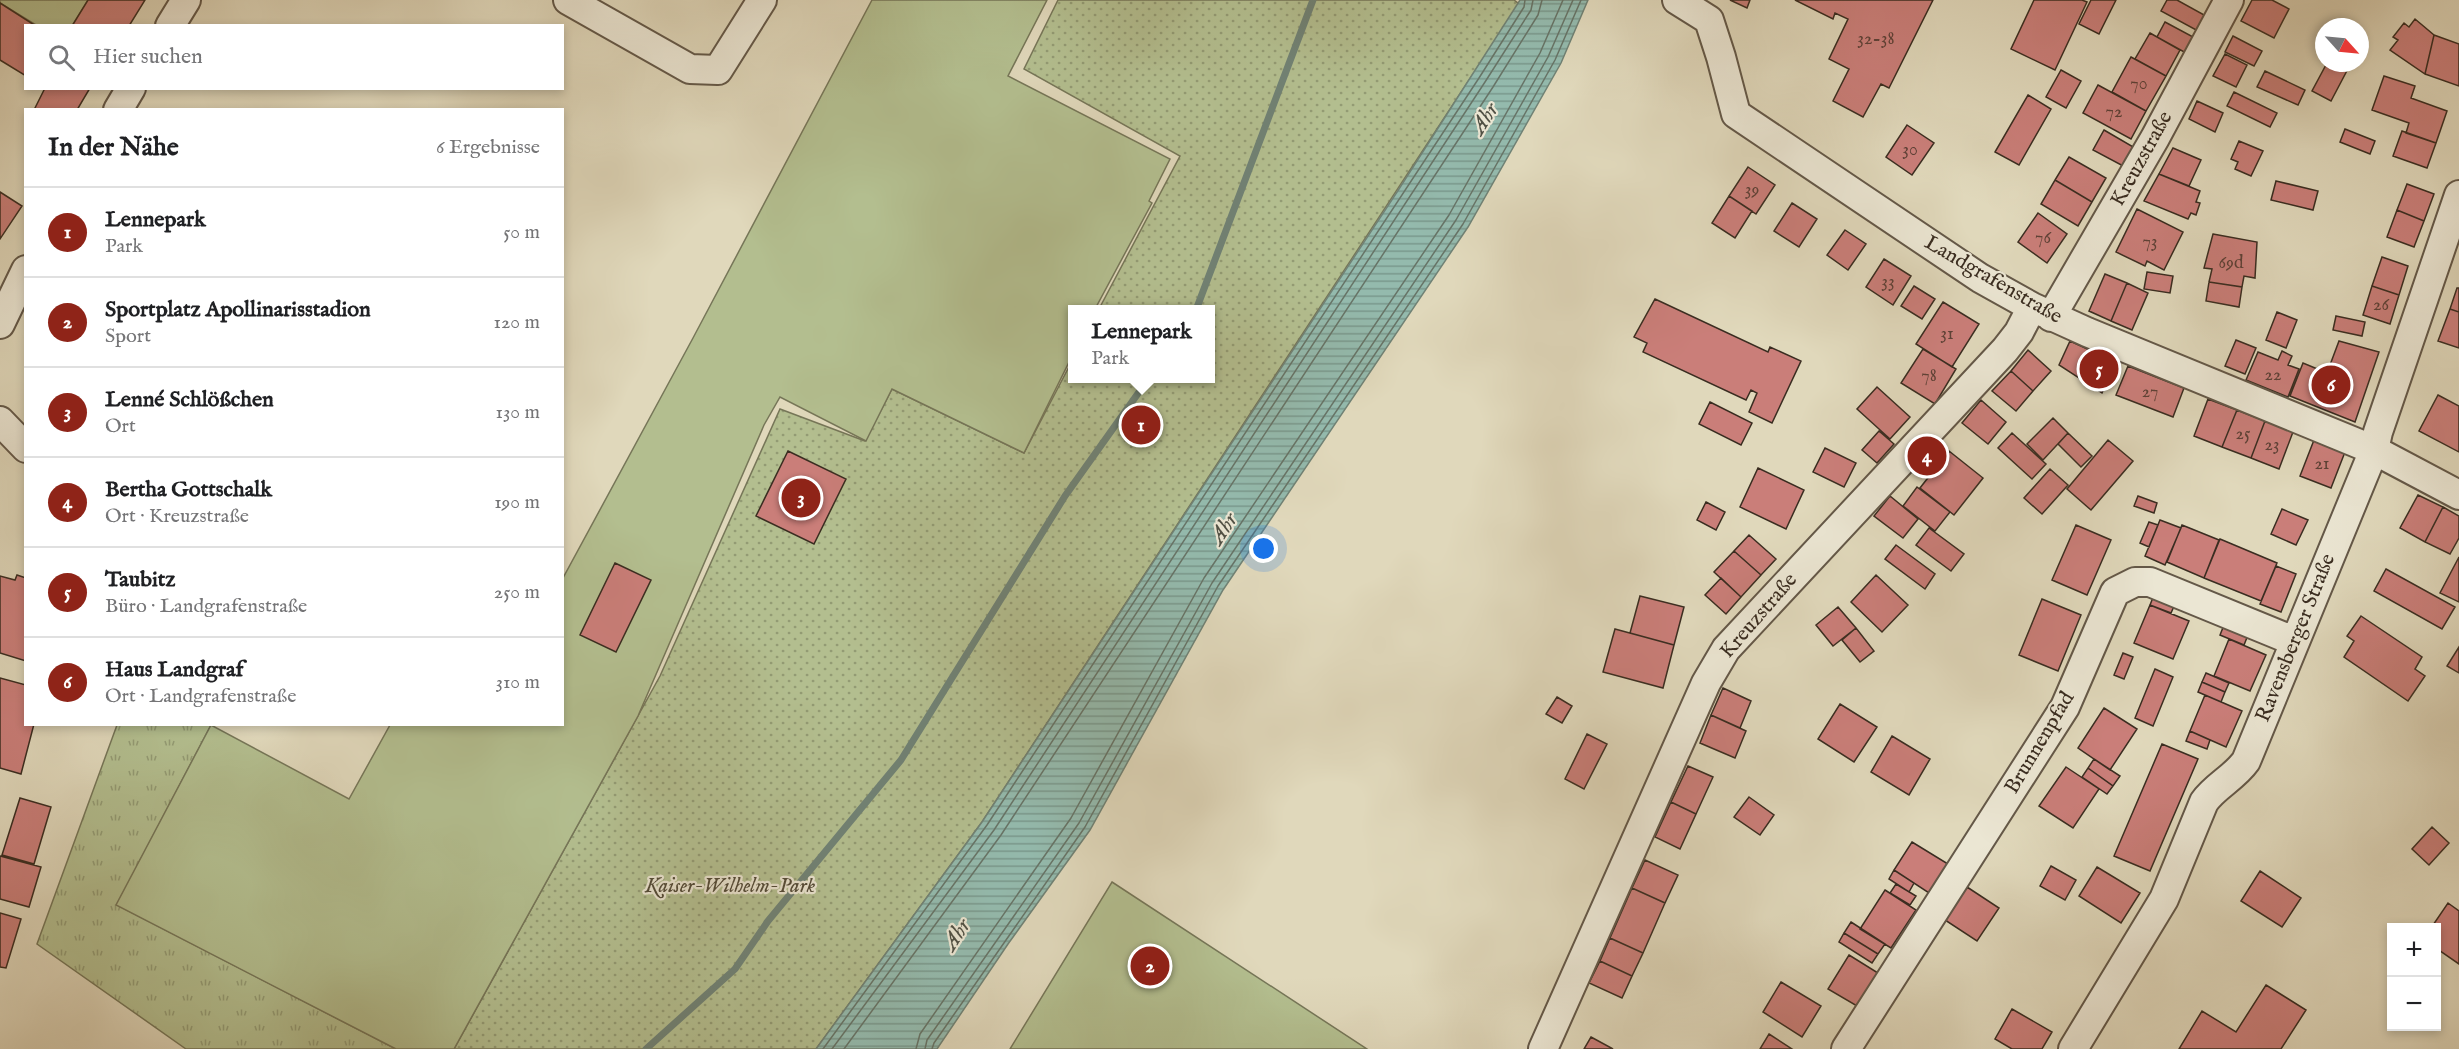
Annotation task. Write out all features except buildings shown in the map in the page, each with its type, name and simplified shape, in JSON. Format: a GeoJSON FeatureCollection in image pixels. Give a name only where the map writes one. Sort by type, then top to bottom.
{"type":"FeatureCollection","features":[{"type":"Feature","properties":{"kind":"street"},"geometry":{"type":"LineString","coordinates":[[171,24],[186,0]]}},
{"type":"Feature","properties":{"kind":"street"},"geometry":{"type":"LineString","coordinates":[[568,0],[690,69],[718,70],[762,0]]}},
{"type":"Feature","properties":{"kind":"street","name":"Landgrafenstraße"},"geometry":{"type":"LineString","coordinates":[[1677,0],[1709,20],[1736,114],[1970,271],[2042,312],[2374,450],[2459,495]]}},
{"type":"Feature","properties":{"kind":"street","name":"Kreuzstraße"},"geometry":{"type":"LineString","coordinates":[[1543,1049],[1706,683],[1726,649],[2005,350],[2019,332],[2042,312],[2155,138],[2229,0]]}},
{"type":"Feature","properties":{"kind":"street"},"geometry":{"type":"LineString","coordinates":[[119,108],[130,90]]}},
{"type":"Feature","properties":{"kind":"street","name":"Ravensberger Straße"},"geometry":{"type":"LineString","coordinates":[[2073,1049],[2164,899],[2204,802],[2211,792],[2238,772],[2246,761],[2374,450],[2378,432],[2459,195]]}},
{"type":"Feature","properties":{"kind":"street"},"geometry":{"type":"LineString","coordinates":[[0,324],[24,274]]}},
{"type":"Feature","properties":{"kind":"street"},"geometry":{"type":"LineString","coordinates":[[0,421],[24,446]]}},
{"type":"Feature","properties":{"kind":"street","name":"Brunnenpfad"},"geometry":{"type":"LineString","coordinates":[[1846,1049],[2065,707],[2115,592],[2135,582],[2150,582],[2294,641]]}},
{"type":"Feature","properties":{"kind":"green space"},"geometry":{"type":"Polygon","coordinates":[[[0,0],[88,0],[73,24],[34,24],[0,3],[0,0]]]}},
{"type":"Feature","properties":{"kind":"green space"},"geometry":{"type":"Polygon","coordinates":[[[872,0],[1047,0],[1008,76],[1170,159],[1149,201],[1152,203],[1097,305],[1068,305],[1068,364],[1024,453],[892,389],[866,441],[780,397],[764,425],[638,716],[454,1049],[396,1049],[116,905],[210,726],[349,799],[389,726],[564,726],[564,576],[872,0]]]}},
{"type":"Feature","properties":{"kind":"green space","name":"Kaiser-Wilhelm-Park"},"geometry":{"type":"Polygon","coordinates":[[[1058,0],[1514,0],[1519,4],[982,822],[816,1049],[454,1049],[660,676],[780,409],[865,441],[892,389],[1024,453],[1068,369],[1068,383],[1215,383],[1215,305],[1101,305],[1180,156],[1024,69],[1058,0]]]}},
{"type":"Feature","properties":{"kind":"green space"},"geometry":{"type":"Polygon","coordinates":[[[117,726],[210,726],[117,905],[396,1049],[186,1049],[37,944],[117,726]]]}},
{"type":"Feature","properties":{"kind":"green space"},"geometry":{"type":"Polygon","coordinates":[[[1112,882],[1367,1049],[1010,1049],[1112,882]]]}},
{"type":"Feature","properties":{"kind":"water","name":"Ahr"},"geometry":{"type":"Polygon","coordinates":[[[1520,0],[1588,0],[1561,63],[1468,227],[1223,590],[1090,830],[1008,944],[937,1049],[816,1049],[982,822],[1399,189],[1520,0]]]}},
{"type":"Feature","properties":{"kind":"waterway"},"geometry":{"type":"LineString","coordinates":[[1198,305],[1313,0]]}},
{"type":"Feature","properties":{"kind":"waterway"},"geometry":{"type":"LineString","coordinates":[[646,1049],[735,969],[768,921],[901,760],[1065,496],[1145,383]]}},
{"type":"Feature","properties":{"kind":"place","name":"Taubitz"},"geometry":{"type":"Point","coordinates":[2099,369]}},
{"type":"Feature","properties":{"kind":"place","name":"Haus Landgraf"},"geometry":{"type":"Point","coordinates":[2331,385]}},
{"type":"Feature","properties":{"kind":"place","name":"Lennepark"},"geometry":{"type":"Point","coordinates":[1141,425]}},
{"type":"Feature","properties":{"kind":"place","name":"Bertha Gottschalk"},"geometry":{"type":"Point","coordinates":[1927,456]}},
{"type":"Feature","properties":{"kind":"place","name":"Lenné Schlößchen"},"geometry":{"type":"Point","coordinates":[801,498]}},
{"type":"Feature","properties":{"kind":"place","name":"Sportplatz Apollinarisstadion"},"geometry":{"type":"Point","coordinates":[1150,966]}}]}
